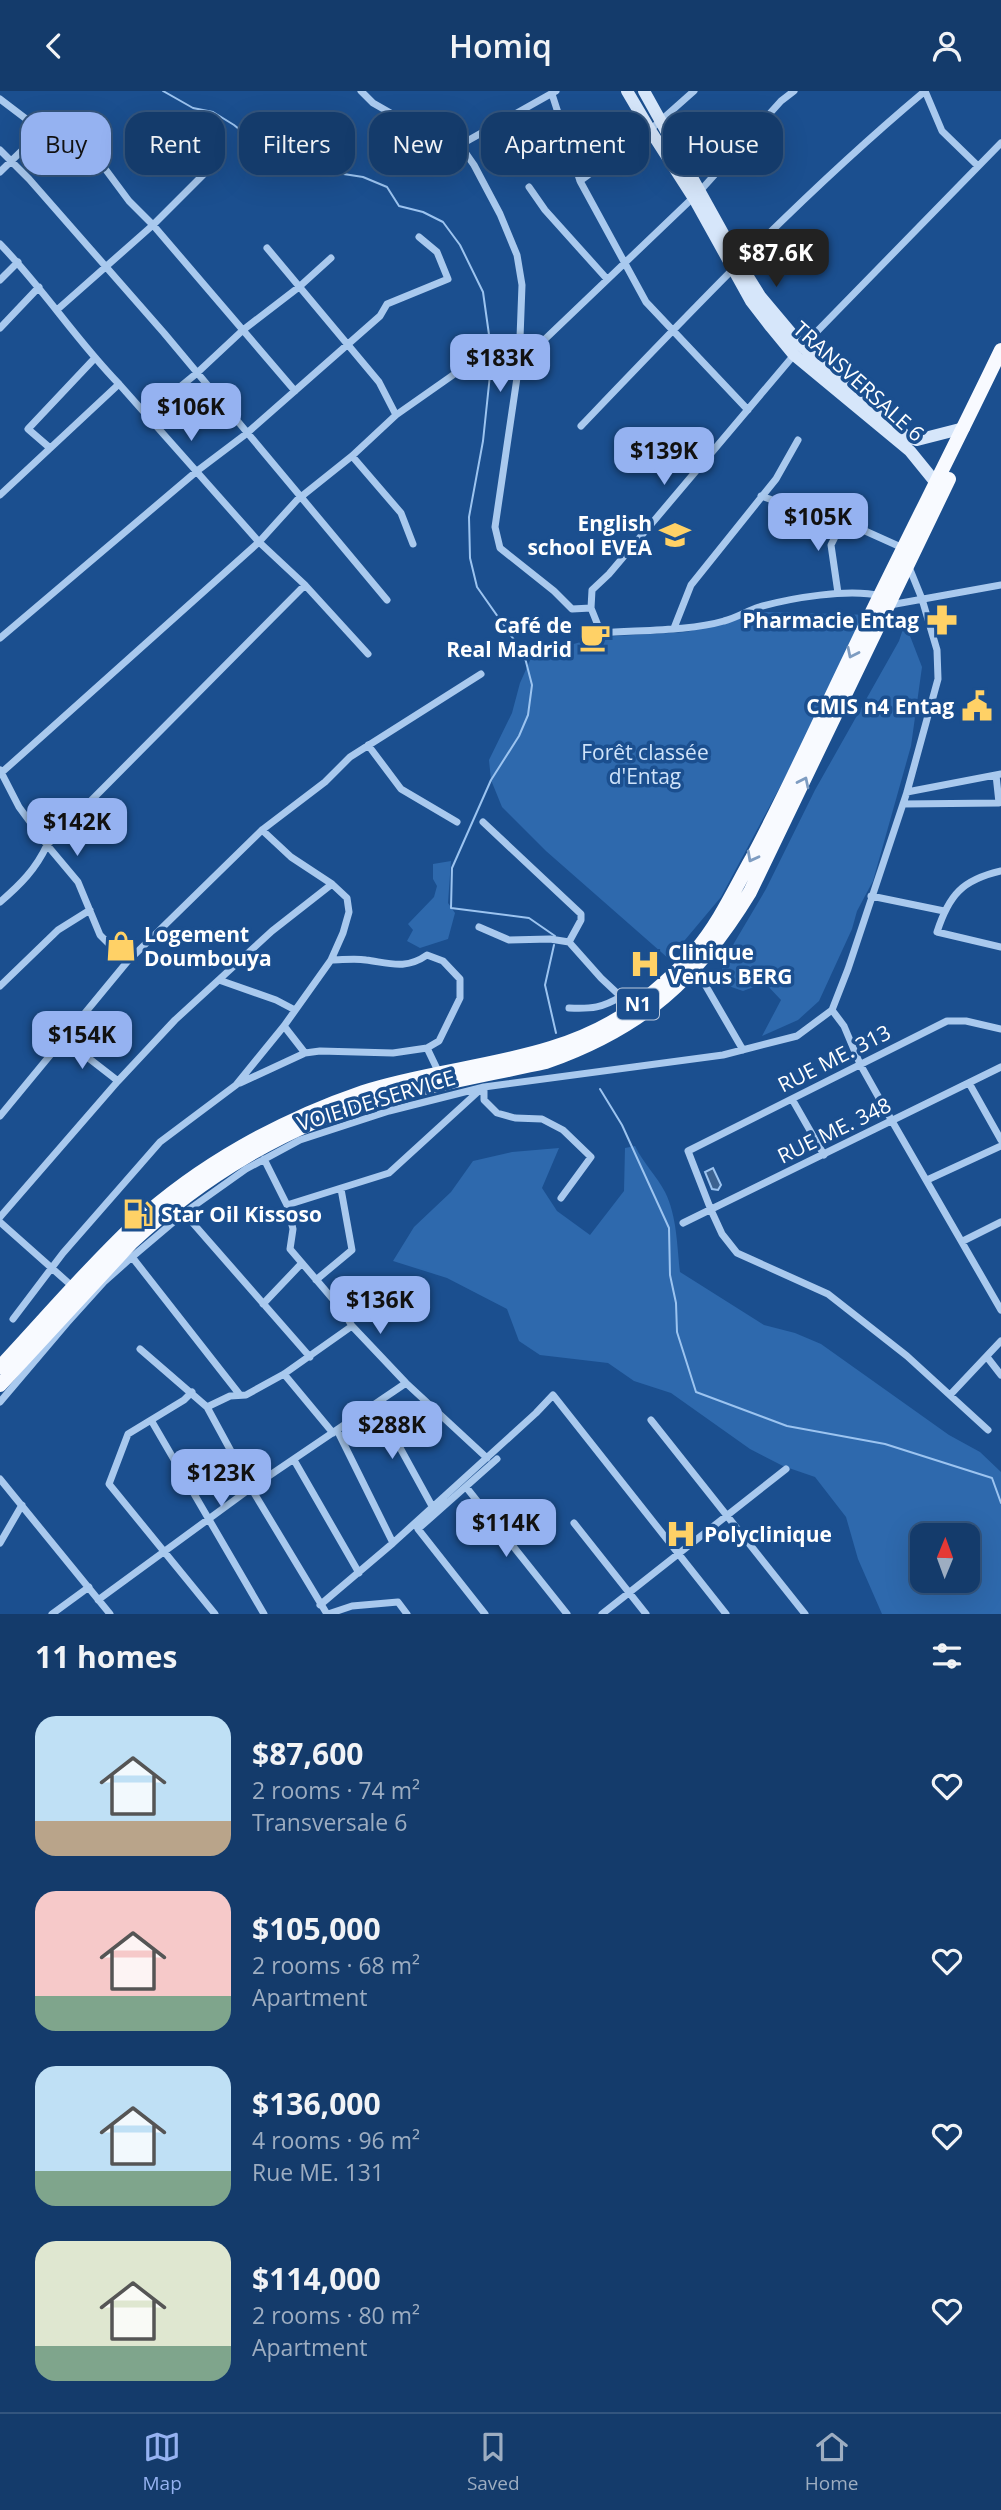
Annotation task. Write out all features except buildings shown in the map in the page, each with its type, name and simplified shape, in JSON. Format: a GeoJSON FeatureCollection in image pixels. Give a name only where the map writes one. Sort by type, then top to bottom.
{"type":"FeatureCollection","features":[{"type":"Feature","properties":{"kind":"highway","name":"N1"},"geometry":{"type":"LineString","coordinates":[[4,1361],[137,1223],[172,1194],[250,1142],[330,1104],[388,1085],[547,1049],[577,1039],[633,1009],[666,982],[697,950],[715,924],[767,829],[885,600],[907,563],[964,428],[1001,350]]}},
{"type":"Feature","properties":{"kind":"highway","name":"N1"},"geometry":{"type":"LineString","coordinates":[[0,1385],[132,1242],[176,1204],[230,1167],[285,1136],[341,1112],[380,1099],[483,1081],[546,1062],[598,1042],[667,996],[696,969],[727,931],[750,892],[885,600],[903,548],[941,485],[1001,370]]}},
{"type":"Feature","properties":{"kind":"main road","name":"TRANSVERSALE 6"},"geometry":{"type":"LineString","coordinates":[[627,91],[650,130],[697,194]]}},
{"type":"Feature","properties":{"kind":"main road","name":"TRANSVERSALE 6"},"geometry":{"type":"LineString","coordinates":[[644,91],[662,120],[735,265],[798,351],[910,451],[941,485]]}},
{"type":"Feature","properties":{"kind":"main road","name":"TRANSVERSALE 6"},"geometry":{"type":"LineString","coordinates":[[798,351],[906,436],[917,440],[964,428]]}},
{"type":"Feature","properties":{"kind":"street"},"geometry":{"type":"LineString","coordinates":[[361,91],[373,103],[389,112]]}},
{"type":"Feature","properties":{"kind":"street"},"geometry":{"type":"LineString","coordinates":[[580,180],[650,130],[694,91]]}},
{"type":"Feature","properties":{"kind":"street"},"geometry":{"type":"LineString","coordinates":[[519,364],[697,194],[781,101],[794,91]]}},
{"type":"Feature","properties":{"kind":"street"},"geometry":{"type":"LineString","coordinates":[[581,426],[735,265],[858,147],[925,91],[942,131],[978,166]]}},
{"type":"Feature","properties":{"kind":"street"},"geometry":{"type":"LineString","coordinates":[[467,141],[554,92],[580,180],[646,302],[748,410]]}},
{"type":"Feature","properties":{"kind":"street"},"geometry":{"type":"LineString","coordinates":[[0,99],[21,115]]}},
{"type":"Feature","properties":{"kind":"street"},"geometry":{"type":"LineString","coordinates":[[1001,143],[798,351],[609,574],[592,590],[591,608],[601,633],[724,622],[759,607],[838,593],[863,591],[885,600],[922,599],[1001,585]]}},
{"type":"Feature","properties":{"kind":"street"},"geometry":{"type":"LineString","coordinates":[[0,150],[107,267],[387,600]]}},
{"type":"Feature","properties":{"kind":"street"},"geometry":{"type":"LineString","coordinates":[[0,172],[21,151]]}},
{"type":"Feature","properties":{"kind":"street"},"geometry":{"type":"LineString","coordinates":[[467,157],[500,215],[517,255],[522,285],[519,364],[495,527],[500,548],[572,609],[591,608]]}},
{"type":"Feature","properties":{"kind":"street"},"geometry":{"type":"LineString","coordinates":[[110,175],[129,201],[153,225],[295,391]]}},
{"type":"Feature","properties":{"kind":"street"},"geometry":{"type":"LineString","coordinates":[[58,309],[153,225],[203,175]]}},
{"type":"Feature","properties":{"kind":"street"},"geometry":{"type":"LineString","coordinates":[[529,187],[545,210],[607,279]]}},
{"type":"Feature","properties":{"kind":"street"},"geometry":{"type":"LineString","coordinates":[[0,638],[197,471],[246,434],[380,316],[387,304],[449,279],[437,252],[419,237]]}},
{"type":"Feature","properties":{"kind":"street"},"geometry":{"type":"LineString","coordinates":[[0,244],[58,309],[94,359],[147,414],[259,542],[305,585],[368,654]]}},
{"type":"Feature","properties":{"kind":"street"},"geometry":{"type":"LineString","coordinates":[[267,248],[379,381],[396,415]]}},
{"type":"Feature","properties":{"kind":"street"},"geometry":{"type":"LineString","coordinates":[[147,414],[331,258]]}},
{"type":"Feature","properties":{"kind":"street"},"geometry":{"type":"LineString","coordinates":[[0,280],[18,262]]}},
{"type":"Feature","properties":{"kind":"street"},"geometry":{"type":"LineString","coordinates":[[0,328],[40,287]]}},
{"type":"Feature","properties":{"kind":"street"},"geometry":{"type":"LineString","coordinates":[[50,448],[28,429],[94,359]]}},
{"type":"Feature","properties":{"kind":"street"},"geometry":{"type":"LineString","coordinates":[[127,962],[100,935],[78,882],[19,807],[0,772],[259,542],[302,497],[396,415],[453,375]]}},
{"type":"Feature","properties":{"kind":"street"},"geometry":{"type":"LineString","coordinates":[[0,495],[119,384]]}},
{"type":"Feature","properties":{"kind":"street"},"geometry":{"type":"LineString","coordinates":[[674,628],[691,585],[776,479],[797,440]]}},
{"type":"Feature","properties":{"kind":"street"},"geometry":{"type":"LineString","coordinates":[[352,456],[401,513],[413,544]]}},
{"type":"Feature","properties":{"kind":"street"},"geometry":{"type":"LineString","coordinates":[[761,496],[801,510],[843,520],[903,548]]}},
{"type":"Feature","properties":{"kind":"street"},"geometry":{"type":"LineString","coordinates":[[838,593],[831,545],[843,520]]}},
{"type":"Feature","properties":{"kind":"street"},"geometry":{"type":"LineString","coordinates":[[907,563],[922,599],[937,650],[938,679],[907,792],[832,1010],[844,1026],[860,1064],[1001,1310]]}},
{"type":"Feature","properties":{"kind":"street"},"geometry":{"type":"LineString","coordinates":[[0,902],[21,884],[41,859],[47,845],[305,585]]}},
{"type":"Feature","properties":{"kind":"street"},"geometry":{"type":"LineString","coordinates":[[0,1116],[127,962],[262,830],[325,782],[350,757],[481,674]]}},
{"type":"Feature","properties":{"kind":"street"},"geometry":{"type":"LineString","coordinates":[[368,745],[401,789],[457,822]]}},
{"type":"Feature","properties":{"kind":"street"},"geometry":{"type":"LineString","coordinates":[[903,804],[999,803],[998,774],[907,792]]}},
{"type":"Feature","properties":{"kind":"street"},"geometry":{"type":"LineString","coordinates":[[482,822],[581,914],[581,920],[569,942]]}},
{"type":"Feature","properties":{"kind":"street"},"geometry":{"type":"LineString","coordinates":[[236,1085],[284,1027],[331,960],[349,912],[347,898],[332,884],[291,857],[262,830]]}},
{"type":"Feature","properties":{"kind":"street"},"geometry":{"type":"LineString","coordinates":[[1001,871],[977,876],[954,894],[944,911],[937,932],[1001,947]]}},
{"type":"Feature","properties":{"kind":"street"},"geometry":{"type":"LineString","coordinates":[[74,1288],[0,1219],[118,1081],[175,1020],[272,931],[332,884]]}},
{"type":"Feature","properties":{"kind":"street"},"geometry":{"type":"LineString","coordinates":[[871,896],[944,911]]}},
{"type":"Feature","properties":{"kind":"street"},"geometry":{"type":"LineString","coordinates":[[0,986],[58,930],[90,910]]}},
{"type":"Feature","properties":{"kind":"street"},"geometry":{"type":"LineString","coordinates":[[479,927],[509,940],[550,939],[569,942],[633,1009]]}},
{"type":"Feature","properties":{"kind":"street"},"geometry":{"type":"LineString","coordinates":[[13,1319],[51,1269],[160,1142],[236,1085],[305,1053],[393,1053],[427,1048],[439,1041],[460,998],[460,979],[443,961],[426,955],[414,964],[384,964],[363,959],[331,960]]}},
{"type":"Feature","properties":{"kind":"street"},"geometry":{"type":"LineString","coordinates":[[696,969],[743,1050]]}},
{"type":"Feature","properties":{"kind":"street"},"geometry":{"type":"LineString","coordinates":[[219,980],[276,1000],[295,1010]]}},
{"type":"Feature","properties":{"kind":"street"},"geometry":{"type":"LineString","coordinates":[[569,1008],[605,1006],[622,996]]}},
{"type":"Feature","properties":{"kind":"street","name":"VOIE DE SERVICE"},"geometry":{"type":"LineString","coordinates":[[0,1402],[104,1282],[132,1257],[184,1213],[264,1159],[300,1140],[483,1081],[723,1055],[797,1036],[832,1010]]}},
{"type":"Feature","properties":{"kind":"street","name":"RUE ME. 313"},"geometry":{"type":"LineString","coordinates":[[711,1210],[688,1151],[947,1021],[965,1021],[1001,1029]]}},
{"type":"Feature","properties":{"kind":"street"},"geometry":{"type":"LineString","coordinates":[[284,1027],[305,1053]]}},
{"type":"Feature","properties":{"kind":"street"},"geometry":{"type":"LineString","coordinates":[[64,1039],[118,1081]]}},
{"type":"Feature","properties":{"kind":"street"},"geometry":{"type":"LineString","coordinates":[[427,1048],[439,1073]]}},
{"type":"Feature","properties":{"kind":"street","name":"RUE ME. 348"},"geometry":{"type":"LineString","coordinates":[[683,1223],[1001,1067]]}},
{"type":"Feature","properties":{"kind":"street"},"geometry":{"type":"LineString","coordinates":[[287,1205],[389,1173],[483,1081]]}},
{"type":"Feature","properties":{"kind":"street"},"geometry":{"type":"LineString","coordinates":[[483,1081],[484,1100],[497,1113],[515,1118],[542,1119],[563,1130],[592,1157],[561,1198]]}},
{"type":"Feature","properties":{"kind":"street"},"geometry":{"type":"LineString","coordinates":[[969,1083],[1001,1140]]}},
{"type":"Feature","properties":{"kind":"street"},"geometry":{"type":"LineString","coordinates":[[792,1099],[824,1155]]}},
{"type":"Feature","properties":{"kind":"street"},"geometry":{"type":"LineString","coordinates":[[927,1180],[1001,1146]]}},
{"type":"Feature","properties":{"kind":"street"},"geometry":{"type":"LineString","coordinates":[[264,1159],[287,1205],[293,1229],[290,1249],[343,1311],[352,1326],[405,1383],[487,1458]]}},
{"type":"Feature","properties":{"kind":"street"},"geometry":{"type":"LineString","coordinates":[[316,1280],[352,1250],[341,1189]]}},
{"type":"Feature","properties":{"kind":"street"},"geometry":{"type":"LineString","coordinates":[[711,1210],[737,1254],[828,1294],[907,1356],[988,1430]]}},
{"type":"Feature","properties":{"kind":"street"},"geometry":{"type":"LineString","coordinates":[[184,1213],[310,1357]]}},
{"type":"Feature","properties":{"kind":"street"},"geometry":{"type":"LineString","coordinates":[[963,1241],[1001,1222]]}},
{"type":"Feature","properties":{"kind":"street"},"geometry":{"type":"LineString","coordinates":[[132,1257],[240,1395]]}},
{"type":"Feature","properties":{"kind":"street"},"geometry":{"type":"LineString","coordinates":[[263,1304],[302,1263]]}},
{"type":"Feature","properties":{"kind":"street"},"geometry":{"type":"LineString","coordinates":[[207,1407],[230,1397],[246,1395],[284,1374],[352,1326]]}},
{"type":"Feature","properties":{"kind":"street"},"geometry":{"type":"LineString","coordinates":[[950,1395],[1001,1341]]}},
{"type":"Feature","properties":{"kind":"street"},"geometry":{"type":"LineString","coordinates":[[140,1349],[207,1407],[251,1488],[327,1614],[352,1606],[398,1602],[407,1614]]}},
{"type":"Feature","properties":{"kind":"street"},"geometry":{"type":"LineString","coordinates":[[987,1357],[1001,1375]]}},
{"type":"Feature","properties":{"kind":"street"},"geometry":{"type":"LineString","coordinates":[[284,1374],[335,1431],[393,1543]]}},
{"type":"Feature","properties":{"kind":"street"},"geometry":{"type":"LineString","coordinates":[[98,1600],[251,1488],[405,1383]]}},
{"type":"Feature","properties":{"kind":"street"},"geometry":{"type":"LineString","coordinates":[[192,1392],[184,1400],[128,1433],[109,1484],[215,1614]]}},
{"type":"Feature","properties":{"kind":"street"},"geometry":{"type":"LineString","coordinates":[[320,1605],[393,1543],[553,1395],[726,1614]]}},
{"type":"Feature","properties":{"kind":"street"},"geometry":{"type":"LineString","coordinates":[[376,1404],[432,1506]]}},
{"type":"Feature","properties":{"kind":"street"},"geometry":{"type":"LineString","coordinates":[[151,1420],[264,1614]]}},
{"type":"Feature","properties":{"kind":"street"},"geometry":{"type":"LineString","coordinates":[[651,1420],[805,1614]]}},
{"type":"Feature","properties":{"kind":"street"},"geometry":{"type":"LineString","coordinates":[[294,1459],[359,1573]]}},
{"type":"Feature","properties":{"kind":"street"},"geometry":{"type":"LineString","coordinates":[[485,1614],[418,1529],[497,1459]]}},
{"type":"Feature","properties":{"kind":"street"},"geometry":{"type":"LineString","coordinates":[[602,1614],[786,1469]]}},
{"type":"Feature","properties":{"kind":"street"},"geometry":{"type":"LineString","coordinates":[[0,1479],[110,1614]]}},
{"type":"Feature","properties":{"kind":"street"},"geometry":{"type":"LineString","coordinates":[[466,1487],[567,1614]]}},
{"type":"Feature","properties":{"kind":"street"},"geometry":{"type":"LineString","coordinates":[[0,1543],[22,1505]]}},
{"type":"Feature","properties":{"kind":"street"},"geometry":{"type":"LineString","coordinates":[[575,1524],[646,1614]]}},
{"type":"Feature","properties":{"kind":"street"},"geometry":{"type":"LineString","coordinates":[[52,1614],[89,1587]]}},
{"type":"Feature","properties":{"kind":"green space","name":"Forêt classée d'Entag"},"geometry":{"type":"Polygon","coordinates":[[[766,612],[872,615],[721,897],[669,959],[546,851],[502,807],[491,780],[489,760],[512,713],[520,683],[532,656],[598,637],[686,632],[766,612]]]}},
{"type":"Feature","properties":{"kind":"green space"},"geometry":{"type":"Polygon","coordinates":[[[905,623],[922,667],[911,746],[873,881],[857,911],[852,929],[819,1001],[798,1020],[762,1036],[781,1000],[765,983],[743,991],[717,982],[727,955],[766,889],[815,790],[899,641],[905,623]]]}},
{"type":"Feature","properties":{"kind":"green space"},"geometry":{"type":"Polygon","coordinates":[[[451,861],[448,903],[455,913],[448,939],[420,948],[407,941],[413,930],[408,924],[434,897],[437,886],[433,879],[433,864],[451,861]]]}},
{"type":"Feature","properties":{"kind":"green space"},"geometry":{"type":"Polygon","coordinates":[[[635,1146],[669,1201],[680,1272],[764,1325],[795,1333],[821,1344],[949,1435],[980,1452],[1001,1472],[1001,1614],[882,1614],[858,1559],[846,1517],[815,1477],[783,1466],[750,1449],[671,1393],[634,1381],[608,1363],[540,1355],[519,1341],[507,1309],[447,1278],[393,1261],[414,1227],[451,1192],[473,1161],[512,1152],[559,1148],[542,1188],[557,1211],[590,1235],[624,1191],[625,1148],[635,1146]]]}},
{"type":"Feature","properties":{"kind":"shaded area"},"geometry":{"type":"Polygon","coordinates":[[[713,1168],[721,1185],[718,1190],[712,1189],[705,1172],[713,1168]]]}},
{"type":"Feature","properties":{"kind":"waterway"},"geometry":{"type":"LineString","coordinates":[[163,91],[193,108],[213,112],[271,155],[292,166],[363,177],[387,187],[399,206],[423,212],[443,222],[460,245],[483,292],[492,356],[483,441],[469,517],[470,558],[477,587],[524,654],[532,685],[528,715],[519,736],[491,780],[452,868],[451,908],[529,918],[555,936]]}},
{"type":"Feature","properties":{"kind":"waterway"},"geometry":{"type":"LineString","coordinates":[[554,945],[545,985],[556,1033]]}},
{"type":"Feature","properties":{"kind":"waterway"},"geometry":{"type":"LineString","coordinates":[[600,1089],[622,1125],[669,1228],[670,1275],[676,1303],[677,1332],[696,1392],[787,1426],[885,1444],[992,1478],[1001,1503]]}},
{"type":"Feature","properties":{"kind":"place","name":"English school EVEA"},"geometry":{"type":"Point","coordinates":[675,535]}},
{"type":"Feature","properties":{"kind":"place","name":"Pharmacie Entag"},"geometry":{"type":"Point","coordinates":[942,620]}},
{"type":"Feature","properties":{"kind":"place","name":"Café de Real Madrid"},"geometry":{"type":"Point","coordinates":[595,637]}},
{"type":"Feature","properties":{"kind":"place","name":"CMIS n4 Entag"},"geometry":{"type":"Point","coordinates":[977,706]}},
{"type":"Feature","properties":{"kind":"place","name":"Logement Doumbouya"},"geometry":{"type":"Point","coordinates":[121,946]}},
{"type":"Feature","properties":{"kind":"place","name":"Clinique Venus BERG"},"geometry":{"type":"Point","coordinates":[645,964]}},
{"type":"Feature","properties":{"kind":"place","name":"Star Oil Kissoso"},"geometry":{"type":"Point","coordinates":[138,1214]}},
{"type":"Feature","properties":{"kind":"place","name":"Polyclinique"},"geometry":{"type":"Point","coordinates":[681,1534]}}]}
